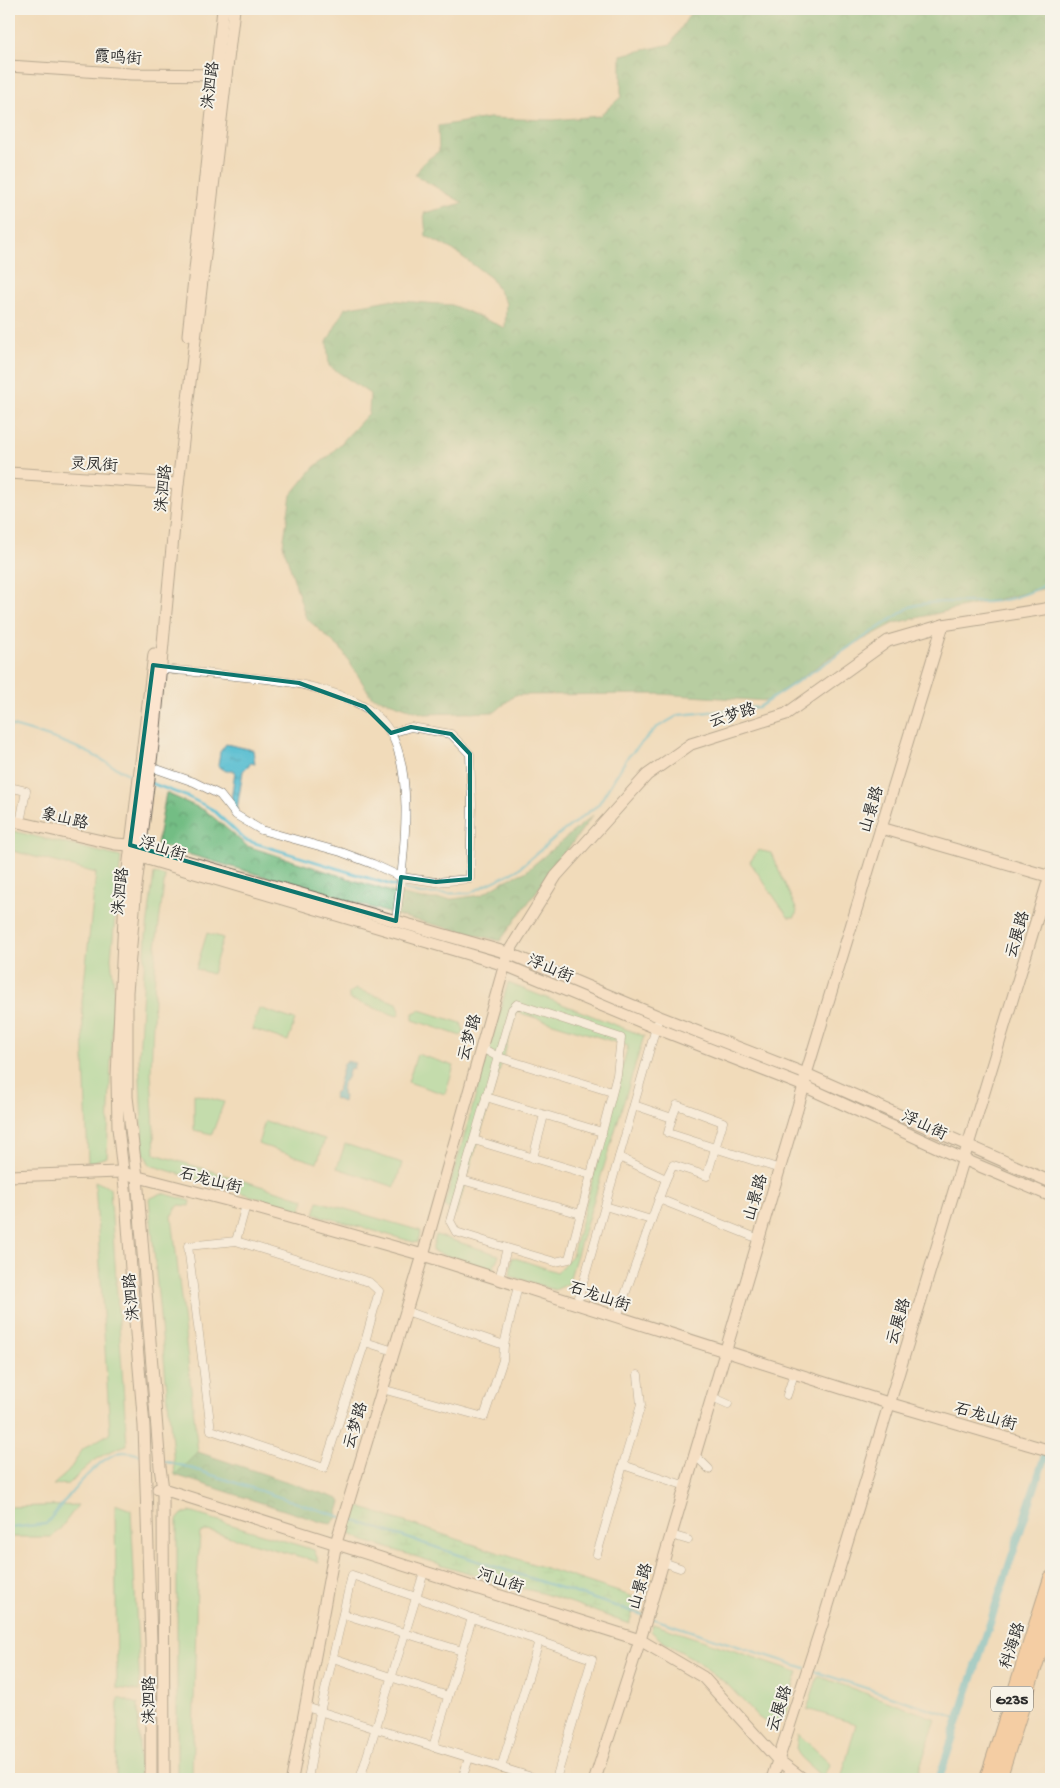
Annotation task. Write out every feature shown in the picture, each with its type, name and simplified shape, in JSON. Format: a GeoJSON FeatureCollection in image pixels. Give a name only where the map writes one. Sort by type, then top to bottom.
{"type":"FeatureCollection","features":[{"type":"Feature","properties":{"kind":"highway","name":"科海路"},"geometry":{"type":"LineString","coordinates":[[987,1779],[1051,1578]]}},
{"type":"Feature","properties":{"kind":"highway","name":"科海路"},"geometry":{"type":"LineString","coordinates":[[999,1779],[1051,1616]]}},
{"type":"Feature","properties":{"kind":"street","name":"洙泗路"},"geometry":{"type":"LineString","coordinates":[[221,75],[223,9]]}},
{"type":"Feature","properties":{"kind":"street","name":"洙泗路"},"geometry":{"type":"LineString","coordinates":[[151,1779],[151,1642],[144,1426],[118,1128],[117,1078],[121,959],[157,667],[174,484],[221,75],[234,9]]}},
{"type":"Feature","properties":{"kind":"street","name":"霞鸣街"},"geometry":{"type":"LineString","coordinates":[[9,66],[131,74],[221,75]]}},
{"type":"Feature","properties":{"kind":"street","name":"灵凤街"},"geometry":{"type":"LineString","coordinates":[[9,473],[174,484]]}},
{"type":"Feature","properties":{"kind":"street","name":"云梦路"},"geometry":{"type":"LineString","coordinates":[[292,1779],[336,1544],[423,1255],[508,953],[523,926],[556,876],[647,774],[691,744],[786,714],[888,642],[943,625],[1051,608]]}},
{"type":"Feature","properties":{"kind":"street","name":"山景路"},"geometry":{"type":"LineString","coordinates":[[595,1779],[640,1640],[805,1080],[943,625]]}},
{"type":"Feature","properties":{"kind":"street","name":"洙泗路"},"geometry":{"type":"LineString","coordinates":[[144,781],[151,766],[157,667]]}},
{"type":"Feature","properties":{"kind":"street"},"geometry":{"type":"LineString","coordinates":[[157,667],[298,683],[325,690],[365,707],[382,721],[395,739],[402,766],[405,806],[401,881],[396,921]]}},
{"type":"Feature","properties":{"kind":"street"},"geometry":{"type":"LineString","coordinates":[[151,766],[194,782],[220,795],[236,815],[261,830],[341,852],[401,881],[436,882],[470,879],[472,804],[470,754],[452,734],[411,727],[391,733]]}},
{"type":"Feature","properties":{"kind":"street"},"geometry":{"type":"LineString","coordinates":[[9,787],[26,791],[14,822]]}},
{"type":"Feature","properties":{"kind":"street","name":"象山路"},"geometry":{"type":"LineString","coordinates":[[14,822],[115,844]]}},
{"type":"Feature","properties":{"kind":"street"},"geometry":{"type":"LineString","coordinates":[[881,828],[1051,875]]}},
{"type":"Feature","properties":{"kind":"street","name":"浮山街"},"geometry":{"type":"LineString","coordinates":[[115,844],[505,965],[805,1080],[1051,1182]]}},
{"type":"Feature","properties":{"kind":"street","name":"洙泗路"},"geometry":{"type":"LineString","coordinates":[[135,851],[127,992],[127,1097],[137,1177],[160,1467],[164,1489],[164,1779]]}},
{"type":"Feature","properties":{"kind":"street","name":"浮山街"},"geometry":{"type":"LineString","coordinates":[[135,851],[336,902],[508,953],[658,1023]]}},
{"type":"Feature","properties":{"kind":"street","name":"云展路"},"geometry":{"type":"LineString","coordinates":[[772,1779],[808,1669],[1051,875]]}},
{"type":"Feature","properties":{"kind":"street"},"geometry":{"type":"LineString","coordinates":[[517,1004],[621,1038],[617,1075],[569,1259],[555,1262],[456,1232],[450,1221],[498,1057],[512,1009],[517,1004]]}},
{"type":"Feature","properties":{"kind":"street"},"geometry":{"type":"LineString","coordinates":[[577,1304],[658,1023]]}},
{"type":"Feature","properties":{"kind":"street"},"geometry":{"type":"LineString","coordinates":[[482,1048],[498,1057],[612,1092]]}},
{"type":"Feature","properties":{"kind":"street","name":"浮山街"},"geometry":{"type":"LineString","coordinates":[[805,1080],[963,1159],[1051,1196]]}},
{"type":"Feature","properties":{"kind":"street"},"geometry":{"type":"LineString","coordinates":[[486,1097],[602,1132]]}},
{"type":"Feature","properties":{"kind":"street"},"geometry":{"type":"LineString","coordinates":[[634,1105],[672,1118]]}},
{"type":"Feature","properties":{"kind":"street"},"geometry":{"type":"LineString","coordinates":[[617,1317],[666,1179],[673,1166],[708,1176],[716,1148],[723,1122],[677,1105],[668,1133],[716,1148],[780,1169]]}},
{"type":"Feature","properties":{"kind":"street"},"geometry":{"type":"LineString","coordinates":[[533,1158],[544,1114]]}},
{"type":"Feature","properties":{"kind":"street"},"geometry":{"type":"LineString","coordinates":[[474,1140],[591,1175]]}},
{"type":"Feature","properties":{"kind":"street"},"geometry":{"type":"LineString","coordinates":[[619,1157],[666,1179]]}},
{"type":"Feature","properties":{"kind":"street"},"geometry":{"type":"LineString","coordinates":[[9,1176],[123,1173]]}},
{"type":"Feature","properties":{"kind":"street","name":"石龙山街"},"geometry":{"type":"LineString","coordinates":[[123,1173],[246,1205],[423,1255],[794,1374],[1051,1452]]}},
{"type":"Feature","properties":{"kind":"street"},"geometry":{"type":"LineString","coordinates":[[462,1180],[581,1214]]}},
{"type":"Feature","properties":{"kind":"street"},"geometry":{"type":"LineString","coordinates":[[659,1199],[759,1239]]}},
{"type":"Feature","properties":{"kind":"street"},"geometry":{"type":"LineString","coordinates":[[236,1241],[246,1205]]}},
{"type":"Feature","properties":{"kind":"street"},"geometry":{"type":"LineString","coordinates":[[605,1206],[652,1220]]}},
{"type":"Feature","properties":{"kind":"street"},"geometry":{"type":"LineString","coordinates":[[236,1241],[369,1282],[379,1291],[365,1342],[324,1468],[211,1430],[188,1246],[236,1241]]}},
{"type":"Feature","properties":{"kind":"street"},"geometry":{"type":"LineString","coordinates":[[498,1279],[507,1248]]}},
{"type":"Feature","properties":{"kind":"street"},"geometry":{"type":"LineString","coordinates":[[382,1389],[484,1417],[503,1360],[504,1344],[518,1286]]}},
{"type":"Feature","properties":{"kind":"street"},"geometry":{"type":"LineString","coordinates":[[406,1311],[504,1344]]}},
{"type":"Feature","properties":{"kind":"street"},"geometry":{"type":"LineString","coordinates":[[365,1342],[394,1351]]}},
{"type":"Feature","properties":{"kind":"street"},"geometry":{"type":"LineString","coordinates":[[787,1396],[794,1374]]}},
{"type":"Feature","properties":{"kind":"street"},"geometry":{"type":"LineString","coordinates":[[597,1554],[641,1405],[638,1375]]}},
{"type":"Feature","properties":{"kind":"street"},"geometry":{"type":"LineString","coordinates":[[712,1398],[728,1404]]}},
{"type":"Feature","properties":{"kind":"street"},"geometry":{"type":"LineString","coordinates":[[695,1455],[709,1469]]}},
{"type":"Feature","properties":{"kind":"street"},"geometry":{"type":"LineString","coordinates":[[624,1465],[686,1486]]}},
{"type":"Feature","properties":{"kind":"street","name":"河山街"},"geometry":{"type":"LineString","coordinates":[[146,1489],[164,1489],[640,1640],[703,1677],[778,1760],[803,1779]]}},
{"type":"Feature","properties":{"kind":"street"},"geometry":{"type":"LineString","coordinates":[[671,1535],[688,1540]]}},
{"type":"Feature","properties":{"kind":"street"},"geometry":{"type":"LineString","coordinates":[[663,1562],[680,1568]]}},
{"type":"Feature","properties":{"kind":"street"},"geometry":{"type":"LineString","coordinates":[[360,1779],[424,1572]]}},
{"type":"Feature","properties":{"kind":"street"},"geometry":{"type":"LineString","coordinates":[[308,1779],[320,1712],[352,1575],[592,1659],[556,1779]]}},
{"type":"Feature","properties":{"kind":"street"},"geometry":{"type":"LineString","coordinates":[[343,1614],[462,1651]]}},
{"type":"Feature","properties":{"kind":"street"},"geometry":{"type":"LineString","coordinates":[[432,1746],[472,1618]]}},
{"type":"Feature","properties":{"kind":"street"},"geometry":{"type":"LineString","coordinates":[[501,1768],[539,1641]]}},
{"type":"Feature","properties":{"kind":"street"},"geometry":{"type":"LineString","coordinates":[[333,1658],[448,1696]]}},
{"type":"Feature","properties":{"kind":"street"},"geometry":{"type":"LineString","coordinates":[[306,1707],[538,1779]]}},
{"type":"Feature","properties":{"kind":"street"},"geometry":{"type":"LineString","coordinates":[[462,1779],[469,1758]]}},
{"type":"Feature","properties":{"kind":"highlighted area"},"geometry":{"type":"Polygon","coordinates":[[[153,665],[299,683],[365,707],[391,733],[411,727],[451,734],[470,754],[470,879],[436,882],[401,877],[396,921],[130,845],[153,665]]]}},
{"type":"Feature","properties":{"kind":"green space"},"geometry":{"type":"Polygon","coordinates":[[[693,9],[1051,9],[1051,587],[895,623],[832,656],[767,701],[660,694],[515,695],[495,712],[424,714],[371,696],[341,649],[306,618],[283,545],[291,495],[314,467],[329,456],[369,413],[370,394],[329,366],[327,342],[345,308],[388,300],[452,305],[505,328],[506,303],[491,278],[453,250],[426,236],[424,213],[463,203],[415,175],[424,162],[439,151],[438,126],[489,118],[553,120],[599,116],[621,97],[621,55],[671,44],[693,9]]]}},
{"type":"Feature","properties":{"kind":"green space"},"geometry":{"type":"Polygon","coordinates":[[[166,793],[206,811],[247,846],[394,893],[422,899],[453,899],[481,895],[504,881],[525,872],[593,815],[500,941],[403,917],[157,845],[166,793]]]}},
{"type":"Feature","properties":{"kind":"green space"},"geometry":{"type":"Polygon","coordinates":[[[9,830],[121,857],[111,958],[114,987],[107,1157],[88,1163],[82,1002],[96,873],[9,850],[9,830]]]}},
{"type":"Feature","properties":{"kind":"green space"},"geometry":{"type":"Polygon","coordinates":[[[758,850],[771,853],[797,911],[795,917],[788,917],[750,862],[758,850]]]}},
{"type":"Feature","properties":{"kind":"green space"},"geometry":{"type":"Polygon","coordinates":[[[154,873],[165,876],[156,947],[151,1072],[155,1154],[304,1199],[301,1211],[150,1165],[143,1151],[139,1057],[146,936],[154,873]]]}},
{"type":"Feature","properties":{"kind":"green space"},"geometry":{"type":"Polygon","coordinates":[[[207,933],[223,938],[212,974],[196,969],[207,933]]]}},
{"type":"Feature","properties":{"kind":"green space"},"geometry":{"type":"Polygon","coordinates":[[[508,983],[644,1036],[568,1284],[555,1290],[510,1276],[512,1257],[557,1272],[572,1256],[628,1046],[517,1012],[456,1214],[444,1206],[508,983]]]}},
{"type":"Feature","properties":{"kind":"green space"},"geometry":{"type":"Polygon","coordinates":[[[356,989],[397,1003],[400,1010],[399,1013],[397,1016],[349,999],[349,993],[356,989]]]}},
{"type":"Feature","properties":{"kind":"green space"},"geometry":{"type":"Polygon","coordinates":[[[259,1008],[295,1020],[288,1041],[252,1029],[259,1008]]]}},
{"type":"Feature","properties":{"kind":"green space"},"geometry":{"type":"Polygon","coordinates":[[[420,1010],[461,1023],[464,1030],[463,1033],[461,1036],[413,1020],[413,1013],[420,1010]]]}},
{"type":"Feature","properties":{"kind":"green space"},"geometry":{"type":"Polygon","coordinates":[[[417,1054],[454,1066],[445,1094],[408,1082],[417,1054]]]}},
{"type":"Feature","properties":{"kind":"green space"},"geometry":{"type":"Polygon","coordinates":[[[194,1094],[224,1102],[212,1134],[194,1130],[194,1094]]]}},
{"type":"Feature","properties":{"kind":"green space"},"geometry":{"type":"Polygon","coordinates":[[[265,1121],[325,1139],[317,1163],[258,1144],[265,1121]]]}},
{"type":"Feature","properties":{"kind":"green space"},"geometry":{"type":"Polygon","coordinates":[[[345,1144],[402,1163],[395,1187],[337,1168],[345,1144]]]}},
{"type":"Feature","properties":{"kind":"green space"},"geometry":{"type":"Polygon","coordinates":[[[95,1181],[110,1188],[127,1445],[95,1460],[69,1484],[53,1485],[68,1472],[83,1449],[110,1433],[95,1181]]]}},
{"type":"Feature","properties":{"kind":"green space"},"geometry":{"type":"Polygon","coordinates":[[[162,1193],[191,1201],[190,1206],[180,1205],[175,1209],[172,1216],[198,1452],[175,1475],[149,1199],[162,1193]]]}},
{"type":"Feature","properties":{"kind":"green space"},"geometry":{"type":"Polygon","coordinates":[[[318,1201],[421,1231],[417,1243],[314,1214],[318,1201]]]}},
{"type":"Feature","properties":{"kind":"green space"},"geometry":{"type":"Polygon","coordinates":[[[436,1235],[499,1255],[492,1271],[432,1251],[436,1235]]]}},
{"type":"Feature","properties":{"kind":"green space"},"geometry":{"type":"Polygon","coordinates":[[[198,1452],[339,1499],[341,1502],[336,1519],[331,1524],[321,1522],[175,1475],[198,1452]]]}},
{"type":"Feature","properties":{"kind":"green space"},"geometry":{"type":"Polygon","coordinates":[[[115,1504],[131,1510],[140,1691],[117,1688],[115,1504]]]}},
{"type":"Feature","properties":{"kind":"green space"},"geometry":{"type":"Polygon","coordinates":[[[78,1505],[60,1529],[51,1537],[9,1537],[9,1507],[78,1505]]]}},
{"type":"Feature","properties":{"kind":"green space"},"geometry":{"type":"Polygon","coordinates":[[[353,1505],[637,1598],[629,1624],[557,1598],[514,1587],[365,1541],[350,1534],[347,1528],[353,1505]]]}},
{"type":"Feature","properties":{"kind":"green space"},"geometry":{"type":"Polygon","coordinates":[[[190,1512],[314,1550],[319,1562],[213,1532],[205,1531],[200,1533],[192,1779],[177,1779],[177,1520],[182,1514],[190,1512]]]}},
{"type":"Feature","properties":{"kind":"green space"},"geometry":{"type":"Polygon","coordinates":[[[653,1624],[798,1672],[790,1695],[787,1712],[782,1720],[771,1726],[758,1717],[728,1685],[694,1659],[662,1641],[651,1631],[653,1624]]]}},
{"type":"Feature","properties":{"kind":"green space"},"geometry":{"type":"Polygon","coordinates":[[[818,1676],[936,1719],[916,1779],[841,1779],[856,1724],[807,1709],[818,1676]]]}},
{"type":"Feature","properties":{"kind":"green space"},"geometry":{"type":"Polygon","coordinates":[[[118,1698],[138,1704],[140,1779],[116,1779],[118,1698]]]}},
{"type":"Feature","properties":{"kind":"green space"},"geometry":{"type":"Polygon","coordinates":[[[798,1734],[828,1761],[830,1765],[822,1777],[801,1758],[796,1749],[798,1734]]]}},
{"type":"Feature","properties":{"kind":"water"},"geometry":{"type":"Polygon","coordinates":[[[226,744],[253,750],[255,764],[251,763],[243,771],[236,815],[230,808],[235,771],[226,771],[218,766],[220,752],[226,744]]]}},
{"type":"Feature","properties":{"kind":"water"},"geometry":{"type":"Polygon","coordinates":[[[347,1061],[355,1063],[353,1069],[350,1068],[347,1078],[343,1083],[343,1102],[333,1098],[335,1092],[338,1091],[344,1063],[347,1061]]]}},
{"type":"Feature","properties":{"kind":"waterway"},"geometry":{"type":"LineString","coordinates":[[151,783],[188,797],[212,809],[245,840],[420,894],[470,893],[517,870],[558,835],[598,805],[627,758],[656,728],[679,715],[759,707],[910,607],[938,602],[1005,600],[1051,582]]}},
{"type":"Feature","properties":{"kind":"waterway"},"geometry":{"type":"LineString","coordinates":[[9,725],[39,733],[68,744],[136,777]]}},
{"type":"Feature","properties":{"kind":"waterway"},"geometry":{"type":"LineString","coordinates":[[939,1779],[1051,1437]]}},
{"type":"Feature","properties":{"kind":"waterway"},"geometry":{"type":"LineString","coordinates":[[9,1528],[46,1524],[71,1493],[104,1460],[115,1454],[125,1452],[140,1455]]}},
{"type":"Feature","properties":{"kind":"waterway"},"geometry":{"type":"LineString","coordinates":[[163,1461],[184,1466],[341,1517]]}},
{"type":"Feature","properties":{"kind":"waterway"},"geometry":{"type":"LineString","coordinates":[[346,1518],[643,1615]]}},
{"type":"Feature","properties":{"kind":"waterway"},"geometry":{"type":"LineString","coordinates":[[651,1618],[805,1668]]}},
{"type":"Feature","properties":{"kind":"waterway"},"geometry":{"type":"LineString","coordinates":[[810,1670],[958,1718]]}}]}
